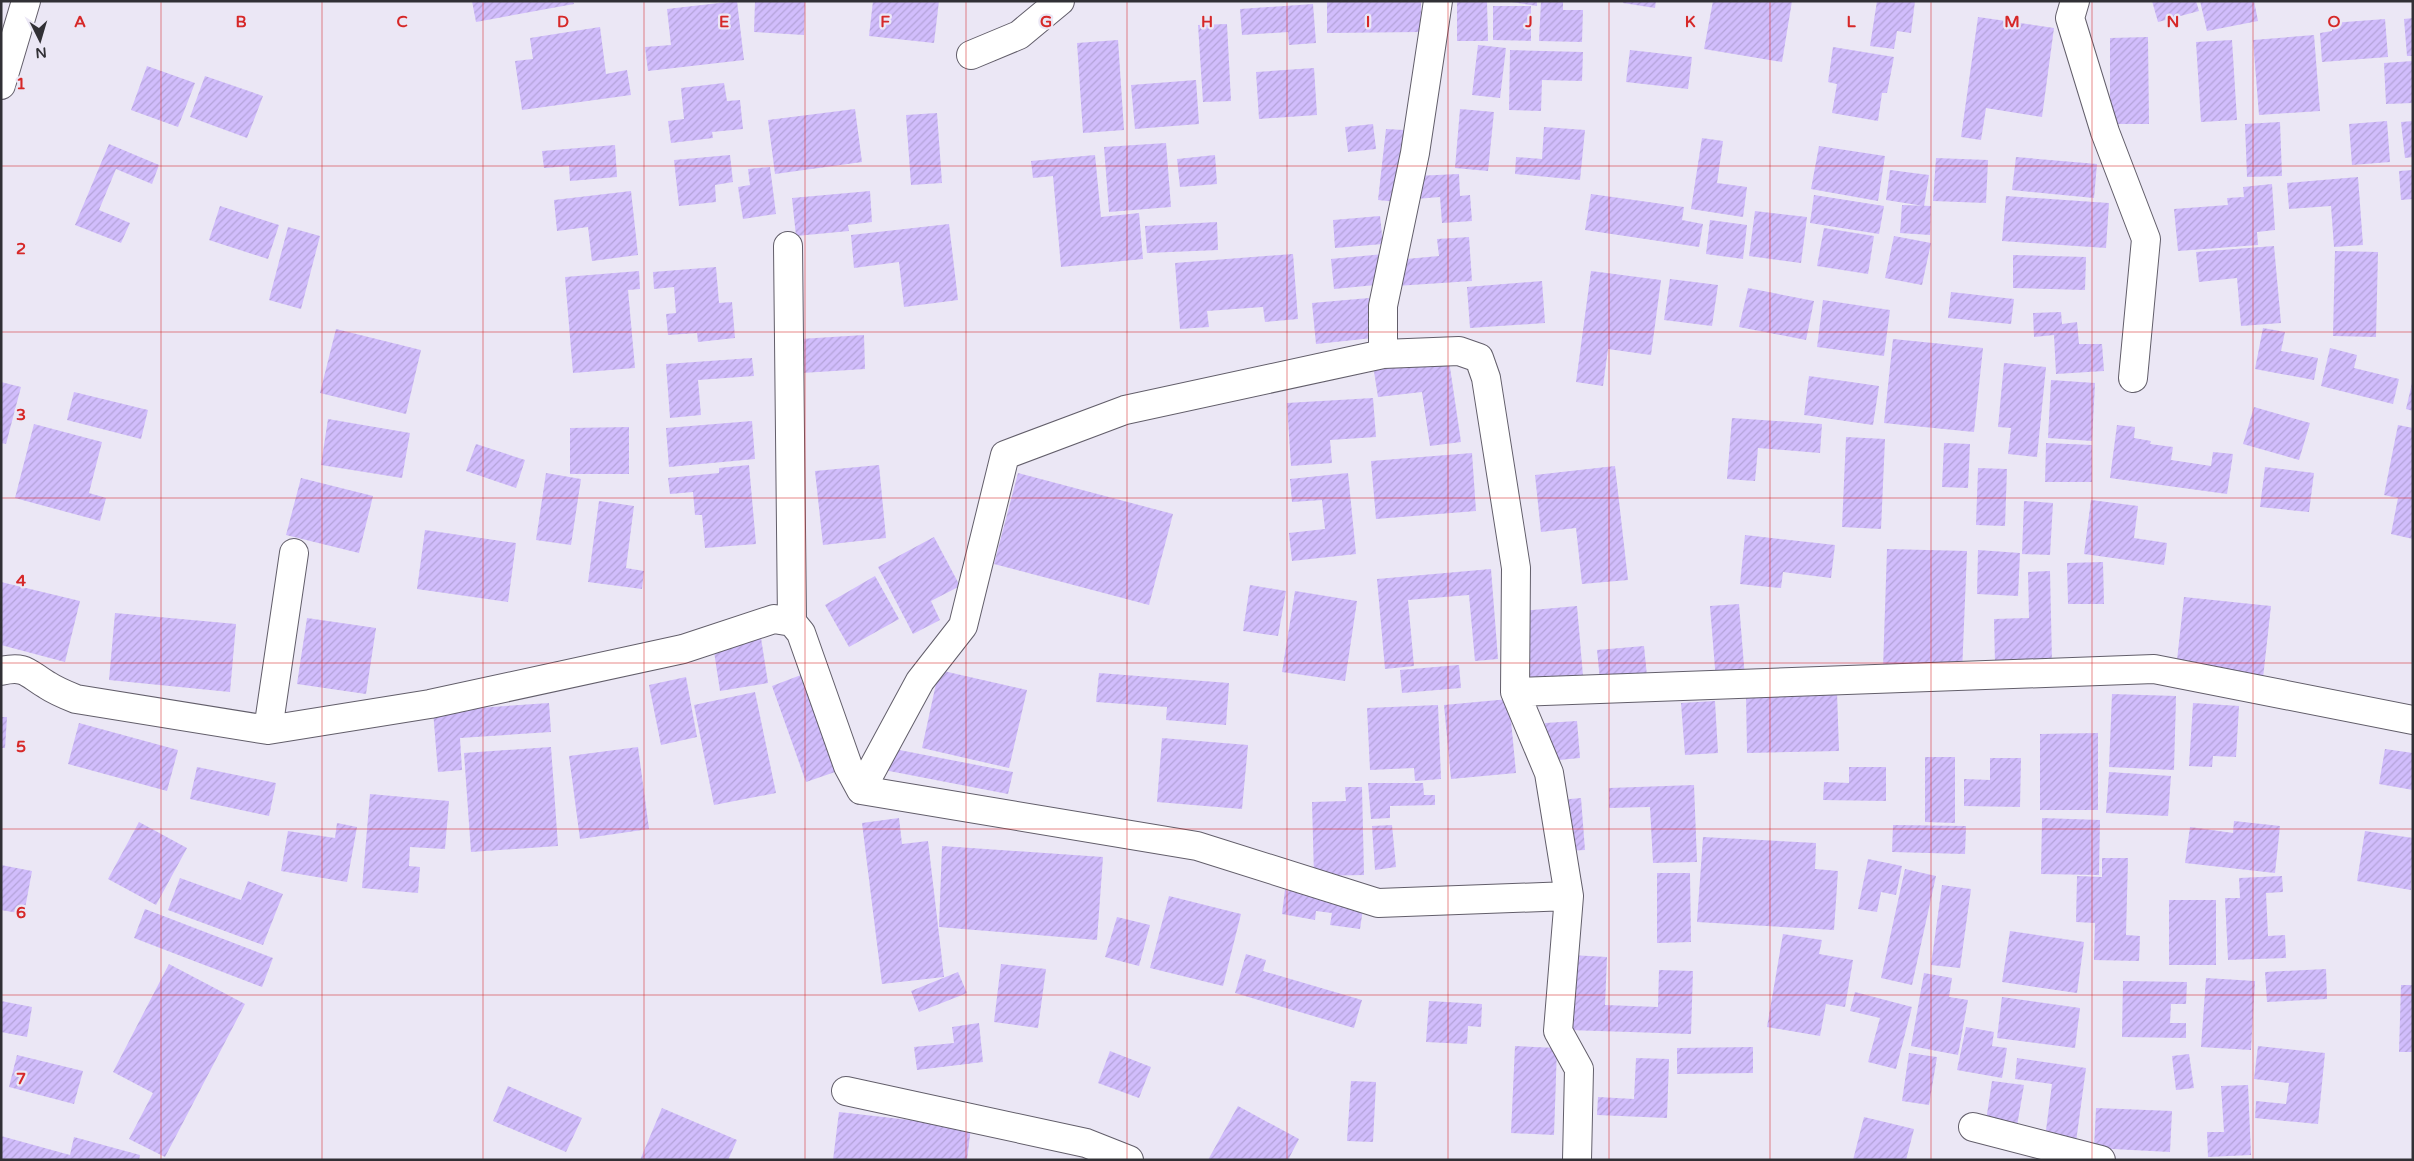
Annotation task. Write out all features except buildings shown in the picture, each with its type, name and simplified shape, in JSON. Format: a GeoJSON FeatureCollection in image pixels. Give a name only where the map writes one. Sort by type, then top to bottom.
{"type":"FeatureCollection","features":[{"type":"Feature","properties":{"kind":"street"},"geometry":{"type":"LineString","coordinates":[[1,85],[26,1]]}},
{"type":"Feature","properties":{"kind":"street"},"geometry":{"type":"LineString","coordinates":[[971,55],[1019,35],[1060,1]]}},
{"type":"Feature","properties":{"kind":"street"},"geometry":{"type":"LineString","coordinates":[[1382,354],[1384,306],[1415,153],[1438,1]]}},
{"type":"Feature","properties":{"kind":"street"},"geometry":{"type":"LineString","coordinates":[[2075,1],[2070,18],[2105,132],[2146,239],[2133,378]]}},
{"type":"Feature","properties":{"kind":"street"},"geometry":{"type":"LineString","coordinates":[[788,246],[792,622],[801,633],[848,766],[861,790]]}},
{"type":"Feature","properties":{"kind":"street"},"geometry":{"type":"LineString","coordinates":[[861,790],[920,682],[963,626],[1005,455],[1124,410],[1382,354],[1459,350],[1480,358],[1486,378],[1516,568],[1515,692],[1549,773],[1569,896],[1558,1031],[1579,1069],[1576,1160]]}},
{"type":"Feature","properties":{"kind":"street"},"geometry":{"type":"LineString","coordinates":[[268,730],[294,553]]}},
{"type":"Feature","properties":{"kind":"street"},"geometry":{"type":"LineString","coordinates":[[1,671],[15,668],[29,671],[47,685],[76,699],[268,730],[430,704],[682,649],[774,619],[792,622]]}},
{"type":"Feature","properties":{"kind":"street"},"geometry":{"type":"LineString","coordinates":[[1515,692],[2154,670],[2413,720]]}},
{"type":"Feature","properties":{"kind":"street"},"geometry":{"type":"LineString","coordinates":[[861,790],[1197,846],[1378,903],[1569,896]]}},
{"type":"Feature","properties":{"kind":"street"},"geometry":{"type":"LineString","coordinates":[[846,1091],[1086,1143],[1129,1160]]}},
{"type":"Feature","properties":{"kind":"street"},"geometry":{"type":"LineString","coordinates":[[1973,1127],[2101,1160]]}}]}
